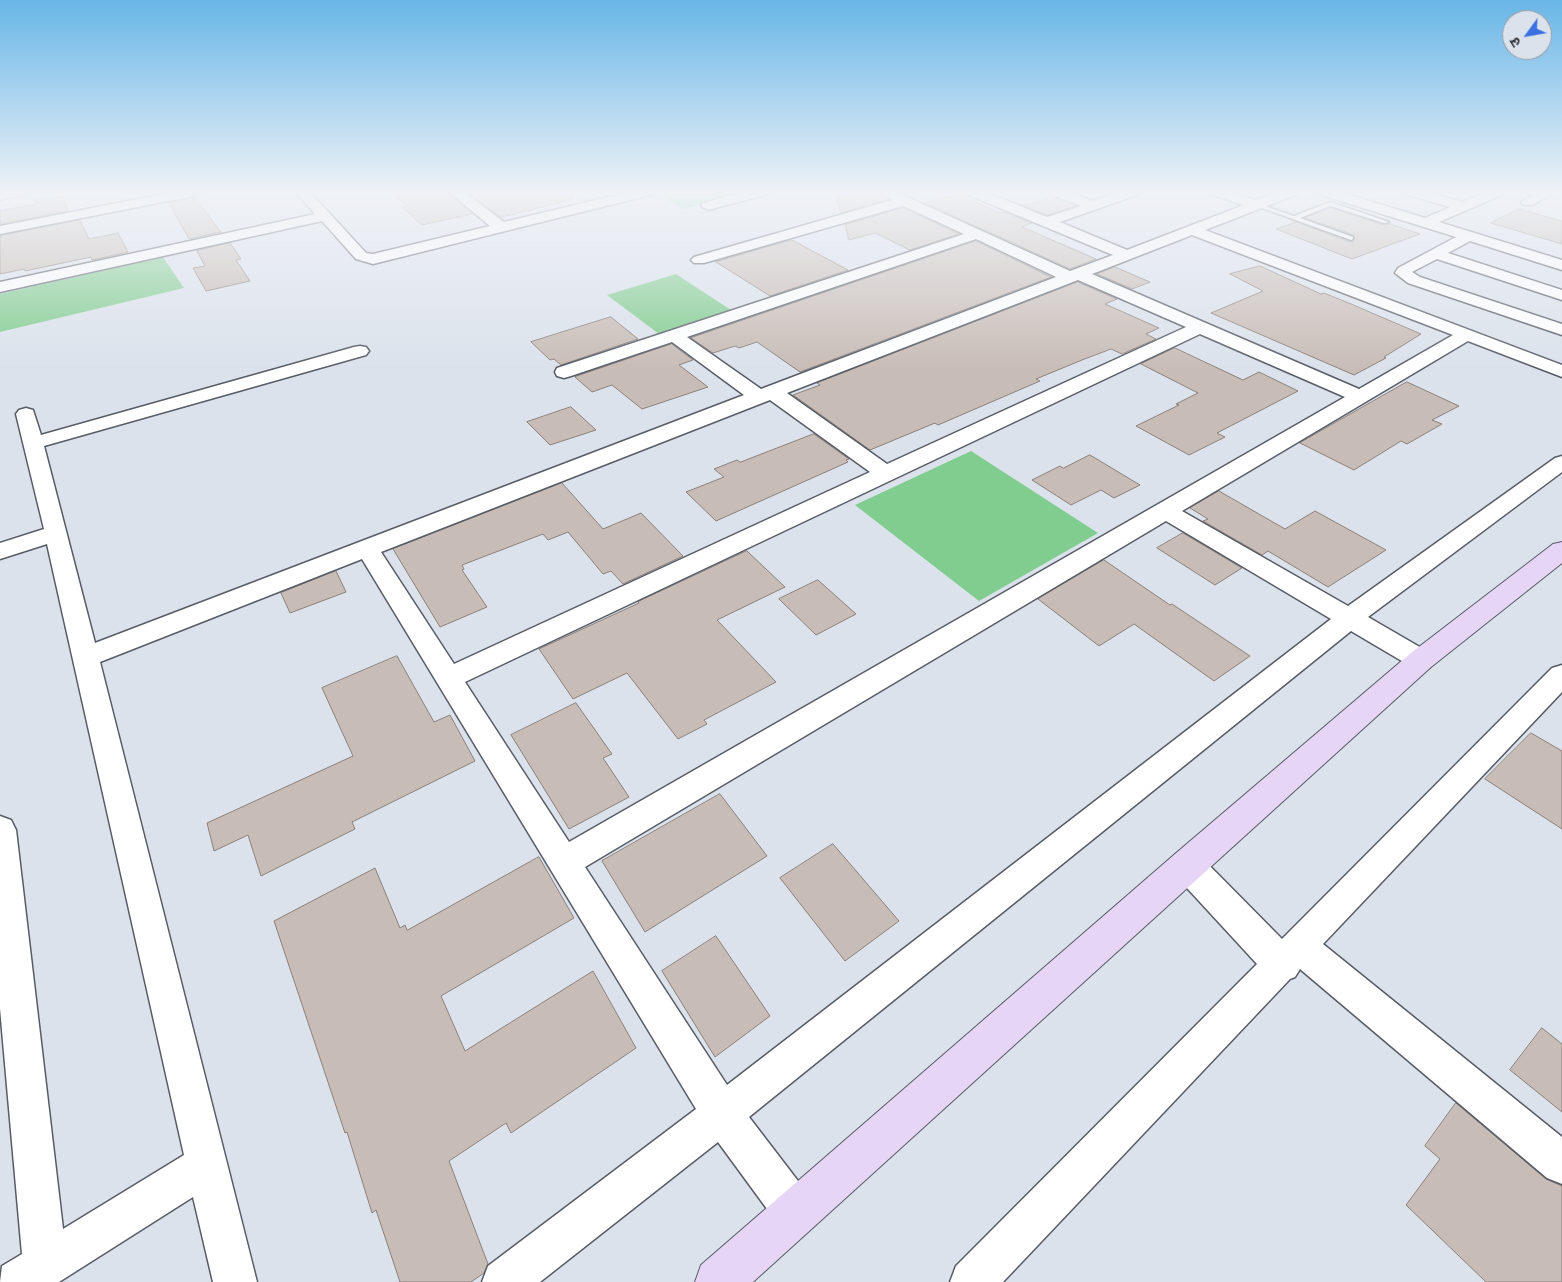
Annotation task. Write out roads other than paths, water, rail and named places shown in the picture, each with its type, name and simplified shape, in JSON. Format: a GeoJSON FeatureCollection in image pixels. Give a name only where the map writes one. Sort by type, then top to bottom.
{"type":"FeatureCollection","features":[{"type":"Feature","properties":{"kind":"street"},"geometry":{"type":"LineString","coordinates":[[0,287],[166,251]]}},
{"type":"Feature","properties":{"kind":"street"},"geometry":{"type":"LineString","coordinates":[[356,251],[361,256],[373,259],[407,251]]}},
{"type":"Feature","properties":{"kind":"street"},"geometry":{"type":"LineString","coordinates":[[700,260],[732,251]]}},
{"type":"Feature","properties":{"kind":"street"},"geometry":{"type":"LineString","coordinates":[[564,372],[927,251]]}},
{"type":"Feature","properties":{"kind":"street"},"geometry":{"type":"LineString","coordinates":[[1017,251],[1200,327],[1360,397]]}},
{"type":"Feature","properties":{"kind":"street"},"geometry":{"type":"LineString","coordinates":[[1117,251],[1127,255]]}},
{"type":"Feature","properties":{"kind":"street"},"geometry":{"type":"LineString","coordinates":[[85,657],[1138,251]]}},
{"type":"Feature","properties":{"kind":"street"},"geometry":{"type":"LineString","coordinates":[[1246,251],[1562,371]]}},
{"type":"Feature","properties":{"kind":"street"},"geometry":{"type":"LineString","coordinates":[[1442,251],[1403,271],[1403,273],[1414,280],[1562,330]]}},
{"type":"Feature","properties":{"kind":"street"},"geometry":{"type":"LineString","coordinates":[[1517,251],[1562,265]]}},
{"type":"Feature","properties":{"kind":"street"},"geometry":{"type":"LineString","coordinates":[[1436,254],[1562,295]]}},
{"type":"Feature","properties":{"kind":"street"},"geometry":{"type":"LineString","coordinates":[[448,678],[1200,327]]}},
{"type":"Feature","properties":{"kind":"street"},"geometry":{"type":"LineString","coordinates":[[674,335],[886,474]]}},
{"type":"Feature","properties":{"kind":"street"},"geometry":{"type":"LineString","coordinates":[[564,862],[1466,335]]}},
{"type":"Feature","properties":{"kind":"street"},"geometry":{"type":"LineString","coordinates":[[34,443],[360,351]]}},
{"type":"Feature","properties":{"kind":"street"},"geometry":{"type":"LineString","coordinates":[[1543,364],[1562,351]]}},
{"type":"Feature","properties":{"kind":"street"},"geometry":{"type":"LineString","coordinates":[[26,414],[235,1282]]}},
{"type":"Feature","properties":{"kind":"street"},"geometry":{"type":"LineString","coordinates":[[504,1282],[722,1114],[1350,618],[1562,462]]}},
{"type":"Feature","properties":{"kind":"street"},"geometry":{"type":"LineString","coordinates":[[1165,510],[1421,660]]}},
{"type":"Feature","properties":{"kind":"street"},"geometry":{"type":"LineString","coordinates":[[0,552],[56,533]]}},
{"type":"Feature","properties":{"kind":"street"},"geometry":{"type":"LineString","coordinates":[[367,548],[722,1114],[796,1212]]}},
{"type":"Feature","properties":{"kind":"street"},"geometry":{"type":"LineString","coordinates":[[718,1282],[1187,865],[1421,660],[1562,550]]}},
{"type":"Feature","properties":{"kind":"street"},"geometry":{"type":"LineString","coordinates":[[972,1282],[1291,956],[1562,675]]}},
{"type":"Feature","properties":{"kind":"street"},"geometry":{"type":"LineString","coordinates":[[0,830],[31,1274],[206,1164]]}},
{"type":"Feature","properties":{"kind":"street"},"geometry":{"type":"LineString","coordinates":[[1187,865],[1291,956],[1562,1163]]}}]}
